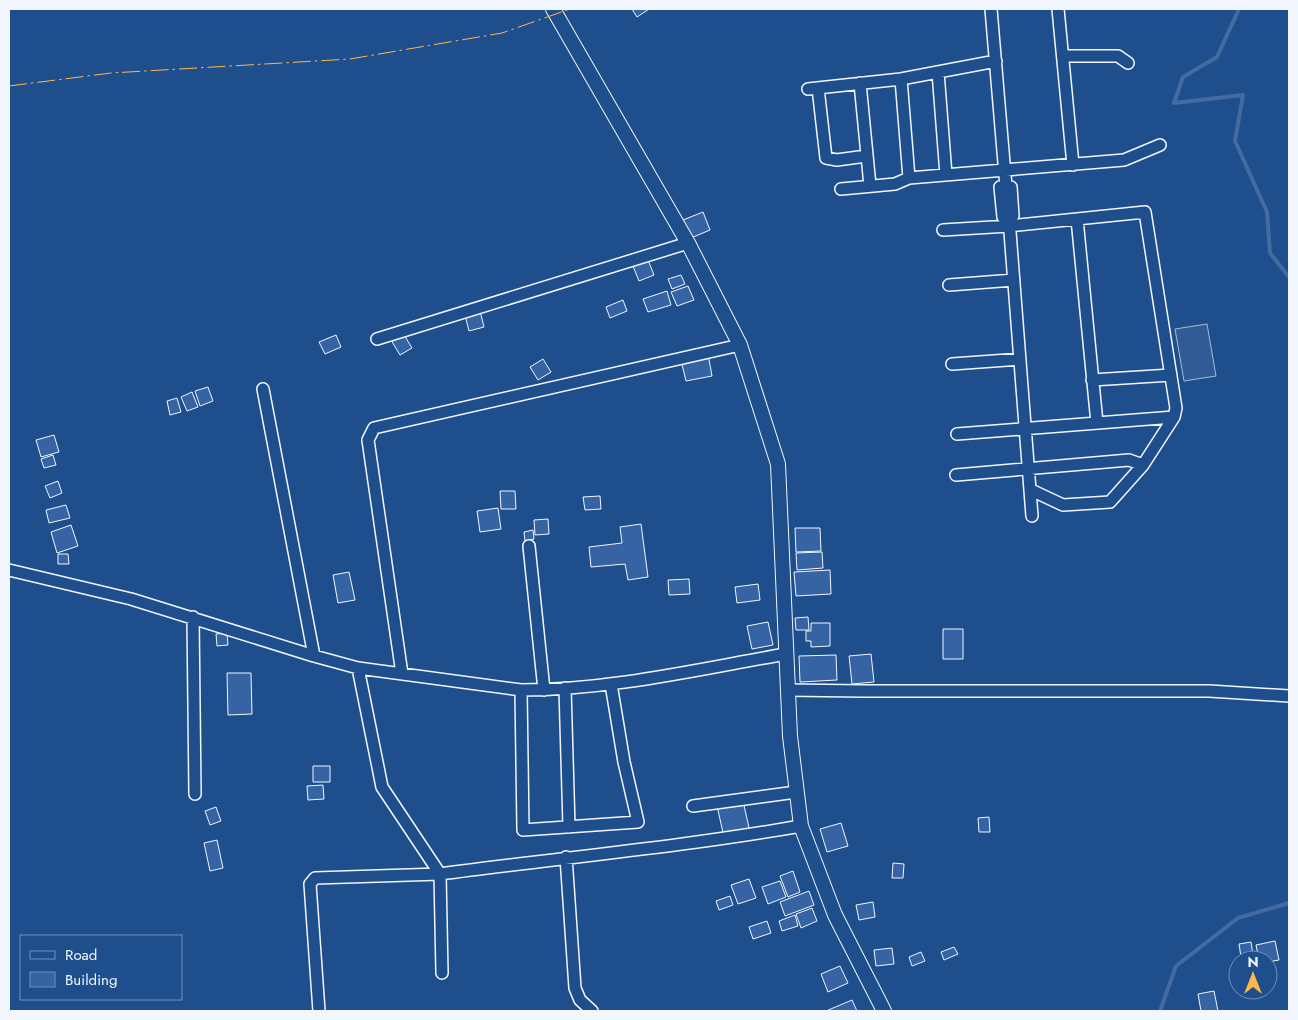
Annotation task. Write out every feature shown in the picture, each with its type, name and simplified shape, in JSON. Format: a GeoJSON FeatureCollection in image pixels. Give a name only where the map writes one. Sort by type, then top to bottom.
{"type":"FeatureCollection","features":[{"type":"Feature","properties":{"kind":"street"},"geometry":{"type":"LineString","coordinates":[[553,9],[688,243],[740,345],[778,464],[790,736],[801,826],[835,915],[884,1011]]}},
{"type":"Feature","properties":{"kind":"street"},"geometry":{"type":"LineString","coordinates":[[991,9],[1006,187],[1000,187],[1003,217],[1009,223],[1032,516]]}},
{"type":"Feature","properties":{"kind":"street"},"geometry":{"type":"LineString","coordinates":[[1058,9],[1073,165]]}},
{"type":"Feature","properties":{"kind":"street"},"geometry":{"type":"LineString","coordinates":[[1062,56],[1118,56],[1128,63]]}},
{"type":"Feature","properties":{"kind":"street"},"geometry":{"type":"LineString","coordinates":[[866,156],[837,160],[826,158],[813,88],[901,79],[996,61]]}},
{"type":"Feature","properties":{"kind":"street"},"geometry":{"type":"LineString","coordinates":[[938,72],[946,175]]}},
{"type":"Feature","properties":{"kind":"street"},"geometry":{"type":"LineString","coordinates":[[901,79],[909,178]]}},
{"type":"Feature","properties":{"kind":"street"},"geometry":{"type":"LineString","coordinates":[[860,83],[870,186]]}},
{"type":"Feature","properties":{"kind":"street"},"geometry":{"type":"LineString","coordinates":[[841,189],[895,184],[909,178],[1124,160],[1160,145]]}},
{"type":"Feature","properties":{"kind":"street"},"geometry":{"type":"LineString","coordinates":[[944,230],[1145,212],[1176,408],[1174,417],[1143,465],[1110,502],[1062,505],[1031,490]]}},
{"type":"Feature","properties":{"kind":"street"},"geometry":{"type":"LineString","coordinates":[[1077,219],[1097,423]]}},
{"type":"Feature","properties":{"kind":"street"},"geometry":{"type":"LineString","coordinates":[[377,339],[688,243]]}},
{"type":"Feature","properties":{"kind":"street"},"geometry":{"type":"LineString","coordinates":[[949,285],[1014,280]]}},
{"type":"Feature","properties":{"kind":"street"},"geometry":{"type":"LineString","coordinates":[[402,674],[368,440],[374,428],[740,345]]}},
{"type":"Feature","properties":{"kind":"street"},"geometry":{"type":"LineString","coordinates":[[952,364],[1020,359]]}},
{"type":"Feature","properties":{"kind":"street"},"geometry":{"type":"LineString","coordinates":[[1092,380],[1171,375]]}},
{"type":"Feature","properties":{"kind":"street"},"geometry":{"type":"LineString","coordinates":[[263,389],[314,656]]}},
{"type":"Feature","properties":{"kind":"street"},"geometry":{"type":"LineString","coordinates":[[957,434],[1174,417]]}},
{"type":"Feature","properties":{"kind":"street"},"geometry":{"type":"LineString","coordinates":[[956,475],[1129,460],[1143,465]]}},
{"type":"Feature","properties":{"kind":"street"},"geometry":{"type":"LineString","coordinates":[[529,546],[544,690]]}},
{"type":"Feature","properties":{"kind":"street"},"geometry":{"type":"LineString","coordinates":[[9,570],[131,599],[358,668],[521,690],[544,690],[611,684],[786,654]]}},
{"type":"Feature","properties":{"kind":"street"},"geometry":{"type":"LineString","coordinates":[[193,617],[195,794]]}},
{"type":"Feature","properties":{"kind":"street"},"geometry":{"type":"LineString","coordinates":[[358,668],[382,787],[440,874],[442,973]]}},
{"type":"Feature","properties":{"kind":"street"},"geometry":{"type":"LineString","coordinates":[[521,690],[523,830],[638,822],[624,762],[611,684]]}},
{"type":"Feature","properties":{"kind":"street"},"geometry":{"type":"LineString","coordinates":[[566,688],[568,827]]}},
{"type":"Feature","properties":{"kind":"street"},"geometry":{"type":"LineString","coordinates":[[788,690],[1209,691],[1289,696]]}},
{"type":"Feature","properties":{"kind":"street"},"geometry":{"type":"LineString","coordinates":[[693,806],[796,792]]}},
{"type":"Feature","properties":{"kind":"street"},"geometry":{"type":"LineString","coordinates":[[319,1011],[310,884],[315,878],[440,874],[566,857],[724,840],[801,826]]}},
{"type":"Feature","properties":{"kind":"street"},"geometry":{"type":"LineString","coordinates":[[566,857],[575,988],[580,1000],[592,1011]]}},
{"type":"Feature","properties":{"kind":"shaded area"},"geometry":{"type":"Polygon","coordinates":[[[1207,324],[1216,376],[1184,381],[1175,329],[1207,324]]]}},
{"type":"Feature","properties":{"kind":"building"},"geometry":{"type":"Polygon","coordinates":[[[632,9],[649,9],[637,17],[632,9]]]}},
{"type":"Feature","properties":{"kind":"building"},"geometry":{"type":"Polygon","coordinates":[[[703,212],[710,230],[691,238],[683,220],[703,212]]]}},
{"type":"Feature","properties":{"kind":"building"},"geometry":{"type":"Polygon","coordinates":[[[648,260],[654,275],[639,281],[633,266],[648,260]]]}},
{"type":"Feature","properties":{"kind":"building"},"geometry":{"type":"Polygon","coordinates":[[[681,275],[685,284],[672,289],[668,279],[681,275]]]}},
{"type":"Feature","properties":{"kind":"building"},"geometry":{"type":"Polygon","coordinates":[[[688,286],[694,300],[677,306],[671,292],[688,286]]]}},
{"type":"Feature","properties":{"kind":"building"},"geometry":{"type":"Polygon","coordinates":[[[667,291],[671,305],[648,312],[643,299],[667,291]]]}},
{"type":"Feature","properties":{"kind":"building"},"geometry":{"type":"Polygon","coordinates":[[[623,300],[627,311],[610,318],[606,307],[623,300]]]}},
{"type":"Feature","properties":{"kind":"building"},"geometry":{"type":"Polygon","coordinates":[[[480,311],[484,327],[469,331],[465,315],[480,311]]]}},
{"type":"Feature","properties":{"kind":"building"},"geometry":{"type":"Polygon","coordinates":[[[403,333],[412,348],[400,355],[391,340],[403,333]]]}},
{"type":"Feature","properties":{"kind":"building"},"geometry":{"type":"Polygon","coordinates":[[[336,335],[341,347],[325,354],[319,342],[336,335]]]}},
{"type":"Feature","properties":{"kind":"building"},"geometry":{"type":"Polygon","coordinates":[[[708,354],[712,376],[686,381],[681,360],[708,354]]]}},
{"type":"Feature","properties":{"kind":"building"},"geometry":{"type":"Polygon","coordinates":[[[543,359],[551,372],[538,380],[530,367],[543,359]]]}},
{"type":"Feature","properties":{"kind":"building"},"geometry":{"type":"Polygon","coordinates":[[[208,387],[213,401],[200,406],[195,391],[208,387]]]}},
{"type":"Feature","properties":{"kind":"building"},"geometry":{"type":"Polygon","coordinates":[[[192,392],[198,407],[187,411],[181,397],[192,392]]]}},
{"type":"Feature","properties":{"kind":"building"},"geometry":{"type":"Polygon","coordinates":[[[177,398],[181,412],[170,415],[167,401],[177,398]]]}},
{"type":"Feature","properties":{"kind":"building"},"geometry":{"type":"Polygon","coordinates":[[[54,435],[59,452],[41,457],[36,440],[54,435]]]}},
{"type":"Feature","properties":{"kind":"building"},"geometry":{"type":"Polygon","coordinates":[[[53,455],[56,465],[44,468],[41,459],[53,455]]]}},
{"type":"Feature","properties":{"kind":"building"},"geometry":{"type":"Polygon","coordinates":[[[58,481],[62,493],[50,498],[45,486],[58,481]]]}},
{"type":"Feature","properties":{"kind":"building"},"geometry":{"type":"Polygon","coordinates":[[[500,491],[515,491],[516,509],[501,509],[500,491]]]}},
{"type":"Feature","properties":{"kind":"building"},"geometry":{"type":"Polygon","coordinates":[[[600,496],[601,509],[585,510],[583,497],[600,496]]]}},
{"type":"Feature","properties":{"kind":"building"},"geometry":{"type":"Polygon","coordinates":[[[66,505],[70,518],[49,523],[46,510],[66,505]]]}},
{"type":"Feature","properties":{"kind":"building"},"geometry":{"type":"Polygon","coordinates":[[[498,508],[501,529],[480,532],[477,511],[498,508]]]}},
{"type":"Feature","properties":{"kind":"building"},"geometry":{"type":"Polygon","coordinates":[[[548,519],[549,534],[535,535],[534,520],[548,519]]]}},
{"type":"Feature","properties":{"kind":"building"},"geometry":{"type":"Polygon","coordinates":[[[641,524],[648,577],[628,580],[625,564],[591,567],[589,547],[622,543],[620,527],[641,524]]]}},
{"type":"Feature","properties":{"kind":"building"},"geometry":{"type":"Polygon","coordinates":[[[71,525],[78,546],[57,553],[51,532],[71,525]]]}},
{"type":"Feature","properties":{"kind":"building"},"geometry":{"type":"Polygon","coordinates":[[[795,528],[820,528],[821,551],[796,552],[795,528]]]}},
{"type":"Feature","properties":{"kind":"building"},"geometry":{"type":"Polygon","coordinates":[[[533,530],[534,539],[525,541],[524,532],[533,530]]]}},
{"type":"Feature","properties":{"kind":"building"},"geometry":{"type":"Polygon","coordinates":[[[822,552],[823,568],[797,570],[796,553],[822,552]]]}},
{"type":"Feature","properties":{"kind":"building"},"geometry":{"type":"Polygon","coordinates":[[[58,554],[68,554],[69,564],[58,564],[58,554]]]}},
{"type":"Feature","properties":{"kind":"building"},"geometry":{"type":"Polygon","coordinates":[[[830,570],[831,594],[796,596],[794,572],[830,570]]]}},
{"type":"Feature","properties":{"kind":"building"},"geometry":{"type":"Polygon","coordinates":[[[349,572],[355,600],[338,603],[333,575],[349,572]]]}},
{"type":"Feature","properties":{"kind":"building"},"geometry":{"type":"Polygon","coordinates":[[[689,579],[690,594],[669,595],[668,580],[689,579]]]}},
{"type":"Feature","properties":{"kind":"building"},"geometry":{"type":"Polygon","coordinates":[[[758,584],[760,600],[737,603],[735,587],[758,584]]]}},
{"type":"Feature","properties":{"kind":"building"},"geometry":{"type":"Polygon","coordinates":[[[808,617],[809,630],[796,630],[795,618],[808,617]]]}},
{"type":"Feature","properties":{"kind":"building"},"geometry":{"type":"Polygon","coordinates":[[[768,622],[773,645],[752,649],[747,626],[768,622]]]}},
{"type":"Feature","properties":{"kind":"building"},"geometry":{"type":"Polygon","coordinates":[[[811,623],[830,623],[830,646],[811,647],[811,641],[806,641],[806,631],[811,631],[811,623]]]}},
{"type":"Feature","properties":{"kind":"building"},"geometry":{"type":"Polygon","coordinates":[[[943,629],[963,629],[963,659],[943,659],[943,629]]]}},
{"type":"Feature","properties":{"kind":"building"},"geometry":{"type":"Polygon","coordinates":[[[227,633],[228,645],[217,646],[216,634],[227,633]]]}},
{"type":"Feature","properties":{"kind":"building"},"geometry":{"type":"Polygon","coordinates":[[[871,654],[874,682],[852,684],[849,656],[871,654]]]}},
{"type":"Feature","properties":{"kind":"building"},"geometry":{"type":"Polygon","coordinates":[[[836,655],[837,680],[800,682],[799,656],[836,655]]]}},
{"type":"Feature","properties":{"kind":"building"},"geometry":{"type":"Polygon","coordinates":[[[227,673],[251,673],[252,714],[228,715],[227,673]]]}},
{"type":"Feature","properties":{"kind":"building"},"geometry":{"type":"Polygon","coordinates":[[[313,766],[330,766],[330,782],[313,782],[313,766]]]}},
{"type":"Feature","properties":{"kind":"building"},"geometry":{"type":"Polygon","coordinates":[[[323,785],[324,799],[308,800],[307,786],[323,785]]]}},
{"type":"Feature","properties":{"kind":"building"},"geometry":{"type":"Polygon","coordinates":[[[743,801],[750,832],[724,837],[717,806],[743,801]]]}},
{"type":"Feature","properties":{"kind":"building"},"geometry":{"type":"Polygon","coordinates":[[[216,807],[221,821],[210,825],[205,811],[216,807]]]}},
{"type":"Feature","properties":{"kind":"building"},"geometry":{"type":"Polygon","coordinates":[[[989,817],[990,832],[979,832],[978,818],[989,817]]]}},
{"type":"Feature","properties":{"kind":"building"},"geometry":{"type":"Polygon","coordinates":[[[841,823],[848,846],[827,852],[820,829],[841,823]]]}},
{"type":"Feature","properties":{"kind":"building"},"geometry":{"type":"Polygon","coordinates":[[[217,840],[223,868],[210,871],[204,843],[217,840]]]}},
{"type":"Feature","properties":{"kind":"building"},"geometry":{"type":"Polygon","coordinates":[[[893,863],[904,864],[903,878],[892,878],[893,863]]]}},
{"type":"Feature","properties":{"kind":"building"},"geometry":{"type":"Polygon","coordinates":[[[793,871],[800,892],[788,897],[780,876],[793,871]]]}},
{"type":"Feature","properties":{"kind":"building"},"geometry":{"type":"Polygon","coordinates":[[[749,879],[756,898],[738,904],[731,885],[749,879]]]}},
{"type":"Feature","properties":{"kind":"building"},"geometry":{"type":"Polygon","coordinates":[[[780,881],[786,897],[768,904],[762,887],[780,881]]]}},
{"type":"Feature","properties":{"kind":"building"},"geometry":{"type":"Polygon","coordinates":[[[809,891],[814,905],[785,916],[780,902],[809,891]]]}},
{"type":"Feature","properties":{"kind":"building"},"geometry":{"type":"Polygon","coordinates":[[[730,896],[733,905],[719,910],[716,901],[730,896]]]}},
{"type":"Feature","properties":{"kind":"building"},"geometry":{"type":"Polygon","coordinates":[[[873,902],[875,917],[859,920],[856,905],[873,902]]]}},
{"type":"Feature","properties":{"kind":"building"},"geometry":{"type":"Polygon","coordinates":[[[812,908],[817,921],[801,928],[796,914],[812,908]]]}},
{"type":"Feature","properties":{"kind":"building"},"geometry":{"type":"Polygon","coordinates":[[[795,915],[798,926],[782,931],[779,921],[795,915]]]}},
{"type":"Feature","properties":{"kind":"building"},"geometry":{"type":"Polygon","coordinates":[[[767,921],[771,933],[753,939],[749,927],[767,921]]]}},
{"type":"Feature","properties":{"kind":"building"},"geometry":{"type":"Polygon","coordinates":[[[1275,941],[1277,950],[1257,950],[1256,945],[1275,941]]]}},
{"type":"Feature","properties":{"kind":"building"},"geometry":{"type":"Polygon","coordinates":[[[1251,942],[1252,950],[1240,950],[1239,944],[1251,942]]]}},
{"type":"Feature","properties":{"kind":"building"},"geometry":{"type":"Polygon","coordinates":[[[954,947],[958,954],[944,960],[941,952],[954,947]]]}},
{"type":"Feature","properties":{"kind":"building"},"geometry":{"type":"Polygon","coordinates":[[[892,948],[894,964],[876,966],[874,950],[892,948]]]}},
{"type":"Feature","properties":{"kind":"building"},"geometry":{"type":"Polygon","coordinates":[[[921,952],[925,961],[912,966],[909,957],[921,952]]]}},
{"type":"Feature","properties":{"kind":"building"},"geometry":{"type":"Polygon","coordinates":[[[840,966],[848,983],[828,992],[821,974],[840,966]]]}},
{"type":"Feature","properties":{"kind":"building"},"geometry":{"type":"Polygon","coordinates":[[[1214,991],[1218,1011],[1201,1011],[1198,994],[1214,991]]]}},
{"type":"Feature","properties":{"kind":"building"},"geometry":{"type":"Polygon","coordinates":[[[852,1000],[857,1011],[826,1011],[852,1000]]]}},
{"type":"Feature","properties":{"kind":"waterway"},"geometry":{"type":"LineString","coordinates":[[1239,9],[1217,57],[1183,77],[1174,103],[1243,95],[1235,141],[1267,212],[1270,253],[1289,277]]}},
{"type":"Feature","properties":{"kind":"waterway"},"geometry":{"type":"LineString","coordinates":[[1160,1011],[1176,966],[1238,918],[1289,903]]}},
{"type":"Feature","properties":{"kind":"power"},"geometry":{"type":"LineString","coordinates":[[9,86],[111,73],[350,59],[502,33],[570,9]]}}]}
